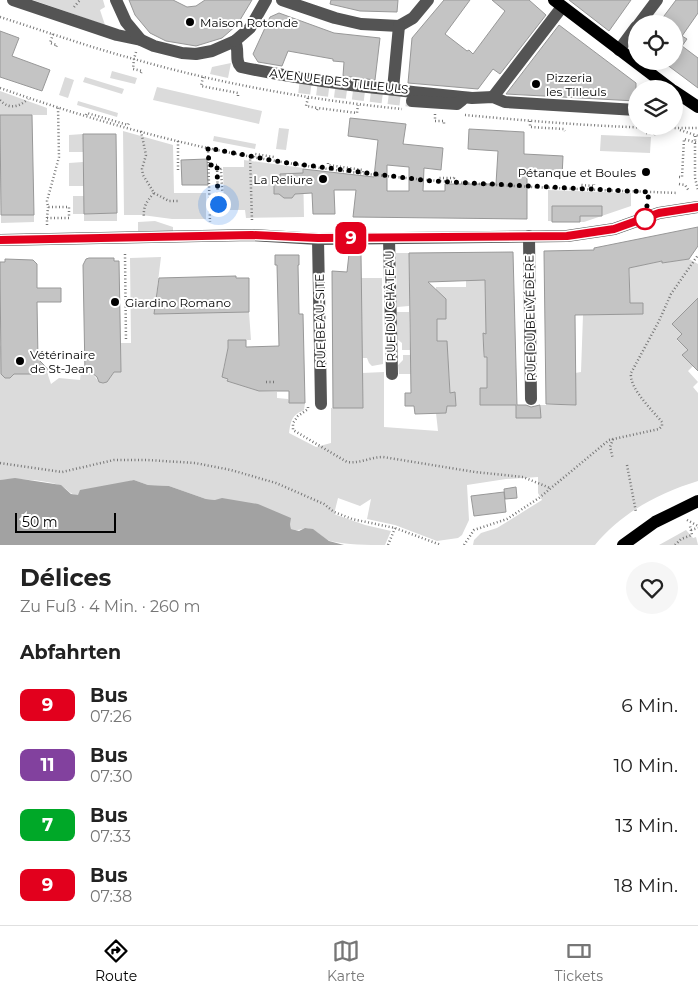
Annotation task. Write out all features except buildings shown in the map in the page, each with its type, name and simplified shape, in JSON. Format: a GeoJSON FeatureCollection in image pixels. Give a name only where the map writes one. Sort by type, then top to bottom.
{"type":"FeatureCollection","features":[{"type":"Feature","properties":{"kind":"main road"},"geometry":{"type":"LineString","coordinates":[[558,3],[659,80]]}},
{"type":"Feature","properties":{"kind":"main road"},"geometry":{"type":"LineString","coordinates":[[683,97],[698,107]]}},
{"type":"Feature","properties":{"kind":"main road"},"geometry":{"type":"LineString","coordinates":[[624,545],[655,522],[698,501]]}},
{"type":"Feature","properties":{"kind":"street"},"geometry":{"type":"LineString","coordinates":[[13,0],[116,35],[139,45],[154,46],[182,54],[212,51],[235,41],[250,28],[266,0]]}},
{"type":"Feature","properties":{"kind":"street"},"geometry":{"type":"LineString","coordinates":[[116,0],[139,45]]}},
{"type":"Feature","properties":{"kind":"street"},"geometry":{"type":"LineString","coordinates":[[282,0],[335,18],[361,24],[400,26],[413,18],[428,0]]}},
{"type":"Feature","properties":{"kind":"street"},"geometry":{"type":"LineString","coordinates":[[645,15],[656,0]]}},
{"type":"Feature","properties":{"kind":"street"},"geometry":{"type":"LineString","coordinates":[[493,97],[558,3]]}},
{"type":"Feature","properties":{"kind":"street"},"geometry":{"type":"LineString","coordinates":[[393,89],[400,26]]}},
{"type":"Feature","properties":{"kind":"street"},"geometry":{"type":"LineString","coordinates":[[619,50],[628,38]]}},
{"type":"Feature","properties":{"kind":"street"},"geometry":{"type":"LineString","coordinates":[[235,41],[239,52],[237,60],[244,77],[299,87]]}},
{"type":"Feature","properties":{"kind":"street","name":"AVENUE DES TILLEULS"},"geometry":{"type":"LineString","coordinates":[[241,67],[310,80],[466,97],[493,97],[505,102],[628,110]]}},
{"type":"Feature","properties":{"kind":"street"},"geometry":{"type":"LineString","coordinates":[[412,100],[457,104],[466,97]]}},
{"type":"Feature","properties":{"kind":"street"},"geometry":{"type":"LineString","coordinates":[[0,240],[252,235],[318,238],[567,236],[614,229],[659,213],[698,207]]}},
{"type":"Feature","properties":{"kind":"street","name":"RUE DU BELVÉDÈRE"},"geometry":{"type":"LineString","coordinates":[[529,236],[531,399]]}},
{"type":"Feature","properties":{"kind":"street","name":"RUE BEAU-SITE"},"geometry":{"type":"LineString","coordinates":[[318,238],[321,404]]}},
{"type":"Feature","properties":{"kind":"street","name":"RUE DU CHÂTEAU"},"geometry":{"type":"LineString","coordinates":[[389,238],[392,374]]}},
{"type":"Feature","properties":{"kind":"path"},"geometry":{"type":"LineString","coordinates":[[53,34],[50,43],[57,44],[56,47]]}},
{"type":"Feature","properties":{"kind":"path"},"geometry":{"type":"LineString","coordinates":[[139,45],[133,69],[142,71],[142,73]]}},
{"type":"Feature","properties":{"kind":"path"},"geometry":{"type":"LineString","coordinates":[[203,76],[201,86],[238,93],[238,96]]}},
{"type":"Feature","properties":{"kind":"path"},"geometry":{"type":"LineString","coordinates":[[0,88],[86,116],[141,131],[208,148],[281,162],[363,174],[439,181],[678,193]]}},
{"type":"Feature","properties":{"kind":"path"},"geometry":{"type":"LineString","coordinates":[[0,100],[12,107],[21,105],[29,98]]}},
{"type":"Feature","properties":{"kind":"path"},"geometry":{"type":"LineString","coordinates":[[308,98],[306,106],[318,109],[357,113],[358,105]]}},
{"type":"Feature","properties":{"kind":"path"},"geometry":{"type":"LineString","coordinates":[[47,225],[47,201],[59,157],[58,107]]}},
{"type":"Feature","properties":{"kind":"path"},"geometry":{"type":"LineString","coordinates":[[86,116],[87,113],[128,125],[129,123]]}},
{"type":"Feature","properties":{"kind":"path"},"geometry":{"type":"LineString","coordinates":[[435,121],[444,121],[444,124]]}},
{"type":"Feature","properties":{"kind":"path"},"geometry":{"type":"LineString","coordinates":[[530,121],[530,127],[564,129],[565,131]]}},
{"type":"Feature","properties":{"kind":"path"},"geometry":{"type":"LineString","coordinates":[[698,128],[676,128],[696,136],[695,178],[698,190]]}},
{"type":"Feature","properties":{"kind":"path"},"geometry":{"type":"LineString","coordinates":[[141,131],[146,155],[142,168],[143,175],[154,193],[169,200],[178,201]]}},
{"type":"Feature","properties":{"kind":"path"},"geometry":{"type":"LineString","coordinates":[[178,140],[178,170]]}},
{"type":"Feature","properties":{"kind":"path"},"geometry":{"type":"LineString","coordinates":[[679,177],[682,178],[684,140],[697,143]]}},
{"type":"Feature","properties":{"kind":"path"},"geometry":{"type":"LineString","coordinates":[[208,148],[210,222]]}},
{"type":"Feature","properties":{"kind":"path"},"geometry":{"type":"LineString","coordinates":[[252,156],[255,154],[274,157],[274,155]]}},
{"type":"Feature","properties":{"kind":"path"},"geometry":{"type":"LineString","coordinates":[[252,156],[252,221]]}},
{"type":"Feature","properties":{"kind":"path"},"geometry":{"type":"LineString","coordinates":[[328,163],[328,165],[363,170],[363,174]]}},
{"type":"Feature","properties":{"kind":"path"},"geometry":{"type":"LineString","coordinates":[[209,165],[217,165],[218,204],[223,204],[223,169]]}},
{"type":"Feature","properties":{"kind":"path"},"geometry":{"type":"LineString","coordinates":[[439,181],[439,178],[454,177]]}},
{"type":"Feature","properties":{"kind":"path"},"geometry":{"type":"LineString","coordinates":[[581,188],[581,185],[594,186],[594,184]]}},
{"type":"Feature","properties":{"kind":"path"},"geometry":{"type":"LineString","coordinates":[[679,184],[686,185],[689,191]]}},
{"type":"Feature","properties":{"kind":"path"},"geometry":{"type":"LineString","coordinates":[[144,218],[143,208],[146,201],[154,193]]}},
{"type":"Feature","properties":{"kind":"path"},"geometry":{"type":"LineString","coordinates":[[47,218],[69,218],[69,207],[48,207]]}},
{"type":"Feature","properties":{"kind":"path"},"geometry":{"type":"LineString","coordinates":[[125,254],[126,341]]}},
{"type":"Feature","properties":{"kind":"path"},"geometry":{"type":"LineString","coordinates":[[464,545],[474,530],[507,519],[539,498],[600,450],[606,442],[659,429],[662,426],[662,422],[633,386],[630,378],[631,373],[671,294],[698,255]]}},
{"type":"Feature","properties":{"kind":"path"},"geometry":{"type":"LineString","coordinates":[[266,382],[276,382]]}},
{"type":"Feature","properties":{"kind":"path"},"geometry":{"type":"LineString","coordinates":[[308,405],[308,409],[292,423],[293,430],[347,462],[357,463],[370,458],[383,457],[475,472],[523,477],[550,488]]}},
{"type":"Feature","properties":{"kind":"path"},"geometry":{"type":"LineString","coordinates":[[613,439],[610,447],[613,459]]}},
{"type":"Feature","properties":{"kind":"path"},"geometry":{"type":"LineString","coordinates":[[0,463],[62,472],[114,460],[195,463],[231,470],[276,483],[324,504],[334,512],[352,519],[395,528],[441,545]]}},
{"type":"Feature","properties":{"kind":"path"},"geometry":{"type":"LineString","coordinates":[[627,465],[636,512]]}},
{"type":"Feature","properties":{"kind":"path"},"geometry":{"type":"LineString","coordinates":[[388,545],[395,528]]}},
{"type":"Feature","properties":{"kind":"path"},"geometry":{"type":"LineString","coordinates":[[674,545],[681,539],[692,535],[691,528],[698,528]]}},
{"type":"Feature","properties":{"kind":"shaded area"},"geometry":{"type":"Polygon","coordinates":[[[33,0],[103,0],[105,7],[100,10],[105,25],[33,0]]]}},
{"type":"Feature","properties":{"kind":"shaded area"},"geometry":{"type":"Polygon","coordinates":[[[231,63],[228,78],[210,74],[212,67],[231,63]]]}},
{"type":"Feature","properties":{"kind":"shaded area"},"geometry":{"type":"Polygon","coordinates":[[[112,71],[137,78],[135,84],[110,78],[112,71]]]}},
{"type":"Feature","properties":{"kind":"shaded area"},"geometry":{"type":"Polygon","coordinates":[[[65,77],[74,80],[68,98],[59,95],[65,77]]]}},
{"type":"Feature","properties":{"kind":"shaded area"},"geometry":{"type":"Polygon","coordinates":[[[85,77],[124,89],[122,94],[83,82],[85,77]]]}},
{"type":"Feature","properties":{"kind":"shaded area"},"geometry":{"type":"Polygon","coordinates":[[[157,87],[262,111],[259,124],[153,100],[157,87]]]}},
{"type":"Feature","properties":{"kind":"shaded area"},"geometry":{"type":"Polygon","coordinates":[[[0,91],[47,108],[47,115],[0,115],[0,91]]]}},
{"type":"Feature","properties":{"kind":"shaded area"},"geometry":{"type":"Polygon","coordinates":[[[78,101],[118,113],[117,117],[77,105],[78,101]]]}},
{"type":"Feature","properties":{"kind":"shaded area"},"geometry":{"type":"Polygon","coordinates":[[[279,128],[289,129],[286,150],[276,149],[279,128]]]}},
{"type":"Feature","properties":{"kind":"shaded area"},"geometry":{"type":"Polygon","coordinates":[[[123,131],[173,145],[174,193],[206,193],[206,219],[172,219],[124,215],[123,131]]]}},
{"type":"Feature","properties":{"kind":"shaded area"},"geometry":{"type":"Polygon","coordinates":[[[83,134],[83,152],[69,152],[69,135],[83,134]]]}},
{"type":"Feature","properties":{"kind":"shaded area"},"geometry":{"type":"Polygon","coordinates":[[[601,135],[651,137],[650,153],[600,151],[601,135]]]}},
{"type":"Feature","properties":{"kind":"shaded area"},"geometry":{"type":"Polygon","coordinates":[[[214,136],[256,144],[255,149],[213,141],[214,136]]]}},
{"type":"Feature","properties":{"kind":"shaded area"},"geometry":{"type":"Polygon","coordinates":[[[0,159],[1,215],[34,215],[34,222],[1,223],[0,159]]]}},
{"type":"Feature","properties":{"kind":"shaded area"},"geometry":{"type":"Polygon","coordinates":[[[244,160],[303,168],[304,217],[246,218],[245,210],[224,210],[223,167],[244,167],[244,160]]]}},
{"type":"Feature","properties":{"kind":"shaded area"},"geometry":{"type":"Polygon","coordinates":[[[83,162],[84,186],[69,186],[69,163],[83,162]]]}},
{"type":"Feature","properties":{"kind":"shaded area"},"geometry":{"type":"Polygon","coordinates":[[[548,190],[631,193],[631,206],[584,222],[548,221],[548,190]]]}},
{"type":"Feature","properties":{"kind":"shaded area"},"geometry":{"type":"Polygon","coordinates":[[[73,196],[84,196],[84,214],[73,214],[73,196]]]}},
{"type":"Feature","properties":{"kind":"shaded area"},"geometry":{"type":"Polygon","coordinates":[[[117,213],[117,221],[84,221],[84,214],[117,213]]]}},
{"type":"Feature","properties":{"kind":"shaded area"},"geometry":{"type":"Polygon","coordinates":[[[155,221],[173,227],[173,231],[138,231],[138,222],[155,221]]]}},
{"type":"Feature","properties":{"kind":"shaded area"},"geometry":{"type":"Polygon","coordinates":[[[396,253],[409,253],[409,306],[397,307],[396,253]]]}},
{"type":"Feature","properties":{"kind":"shaded area"},"geometry":{"type":"Polygon","coordinates":[[[161,257],[154,314],[249,312],[251,340],[228,340],[223,370],[227,380],[259,391],[277,392],[277,398],[288,399],[290,403],[305,403],[304,410],[293,418],[289,433],[316,447],[331,443],[331,408],[363,408],[362,373],[384,372],[384,427],[438,431],[436,413],[446,413],[447,406],[456,406],[455,393],[450,393],[449,373],[437,374],[445,341],[437,341],[437,319],[446,318],[446,299],[436,298],[436,287],[466,287],[466,280],[485,280],[486,334],[483,334],[483,357],[487,357],[487,388],[480,389],[480,405],[516,405],[516,418],[540,418],[541,405],[576,405],[575,373],[581,372],[583,315],[630,314],[629,268],[662,261],[663,263],[689,259],[698,264],[698,298],[672,324],[682,334],[677,340],[688,350],[683,355],[693,366],[688,371],[698,382],[693,387],[698,393],[698,481],[655,498],[629,514],[595,545],[473,545],[474,540],[481,533],[497,528],[542,500],[538,493],[538,477],[506,479],[467,485],[469,520],[462,535],[458,538],[437,541],[395,525],[367,519],[371,499],[360,506],[338,498],[334,514],[365,525],[391,531],[385,545],[378,545],[330,541],[313,530],[291,529],[290,524],[169,486],[148,485],[134,480],[78,496],[61,486],[49,482],[22,479],[0,480],[0,345],[14,374],[35,374],[38,369],[48,369],[51,384],[59,378],[80,380],[81,371],[85,371],[92,373],[99,382],[107,382],[114,372],[121,370],[121,343],[131,343],[130,258],[161,257]]]}},
{"type":"Feature","properties":{"kind":"shaded area"},"geometry":{"type":"Polygon","coordinates":[[[361,278],[382,278],[383,364],[372,366],[367,358],[362,358],[361,278]]]}},
{"type":"Feature","properties":{"kind":"shaded area"},"geometry":{"type":"Polygon","coordinates":[[[397,312],[409,312],[410,350],[402,350],[402,343],[397,339],[397,312]]]}},
{"type":"Feature","properties":{"kind":"shaded area"},"geometry":{"type":"Polygon","coordinates":[[[403,355],[410,355],[411,374],[399,374],[398,365],[403,360],[403,355]]]}},
{"type":"Feature","properties":{"kind":"shaded area"},"geometry":{"type":"Polygon","coordinates":[[[15,478],[61,485],[71,494],[78,495],[80,490],[134,480],[148,485],[169,486],[206,499],[215,500],[222,498],[258,504],[291,518],[291,529],[299,531],[305,528],[313,529],[329,541],[344,545],[0,545],[0,480],[15,478]]]}},
{"type":"Feature","properties":{"kind":"shaded area"},"geometry":{"type":"Polygon","coordinates":[[[686,530],[693,538],[696,537],[698,545],[659,545],[686,530]]]}},
{"type":"Feature","properties":{"kind":"tunnel"},"geometry":{"type":"LineString","coordinates":[[299,87],[412,101]]}},
{"type":"Feature","properties":{"kind":"bus line","name":"9"},"geometry":{"type":"LineString","coordinates":[[0,240],[252,235],[318,238],[567,236],[614,229],[659,213],[698,207]]}},
{"type":"Feature","properties":{"kind":"place","name":"Maison Rotonde"},"geometry":{"type":"Point","coordinates":[190,22]}},
{"type":"Feature","properties":{"kind":"place","name":"Pizzeria les Tilleuls"},"geometry":{"type":"Point","coordinates":[536,84]}},
{"type":"Feature","properties":{"kind":"place","name":"Pétanque et Boules"},"geometry":{"type":"Point","coordinates":[646,172]}},
{"type":"Feature","properties":{"kind":"place","name":"La Reliure"},"geometry":{"type":"Point","coordinates":[323,179]}},
{"type":"Feature","properties":{"kind":"place","name":"Giardino Romano"},"geometry":{"type":"Point","coordinates":[115,302]}},
{"type":"Feature","properties":{"kind":"place","name":"Vétérinaire de St-Jean"},"geometry":{"type":"Point","coordinates":[20,361]}},
{"type":"Feature","properties":{"kind":"route"},"geometry":{"type":"LineString","coordinates":[[218,204],[217,165],[209,165],[208,148],[281,162],[363,174],[431,181],[649,192],[645,219]]}}]}
